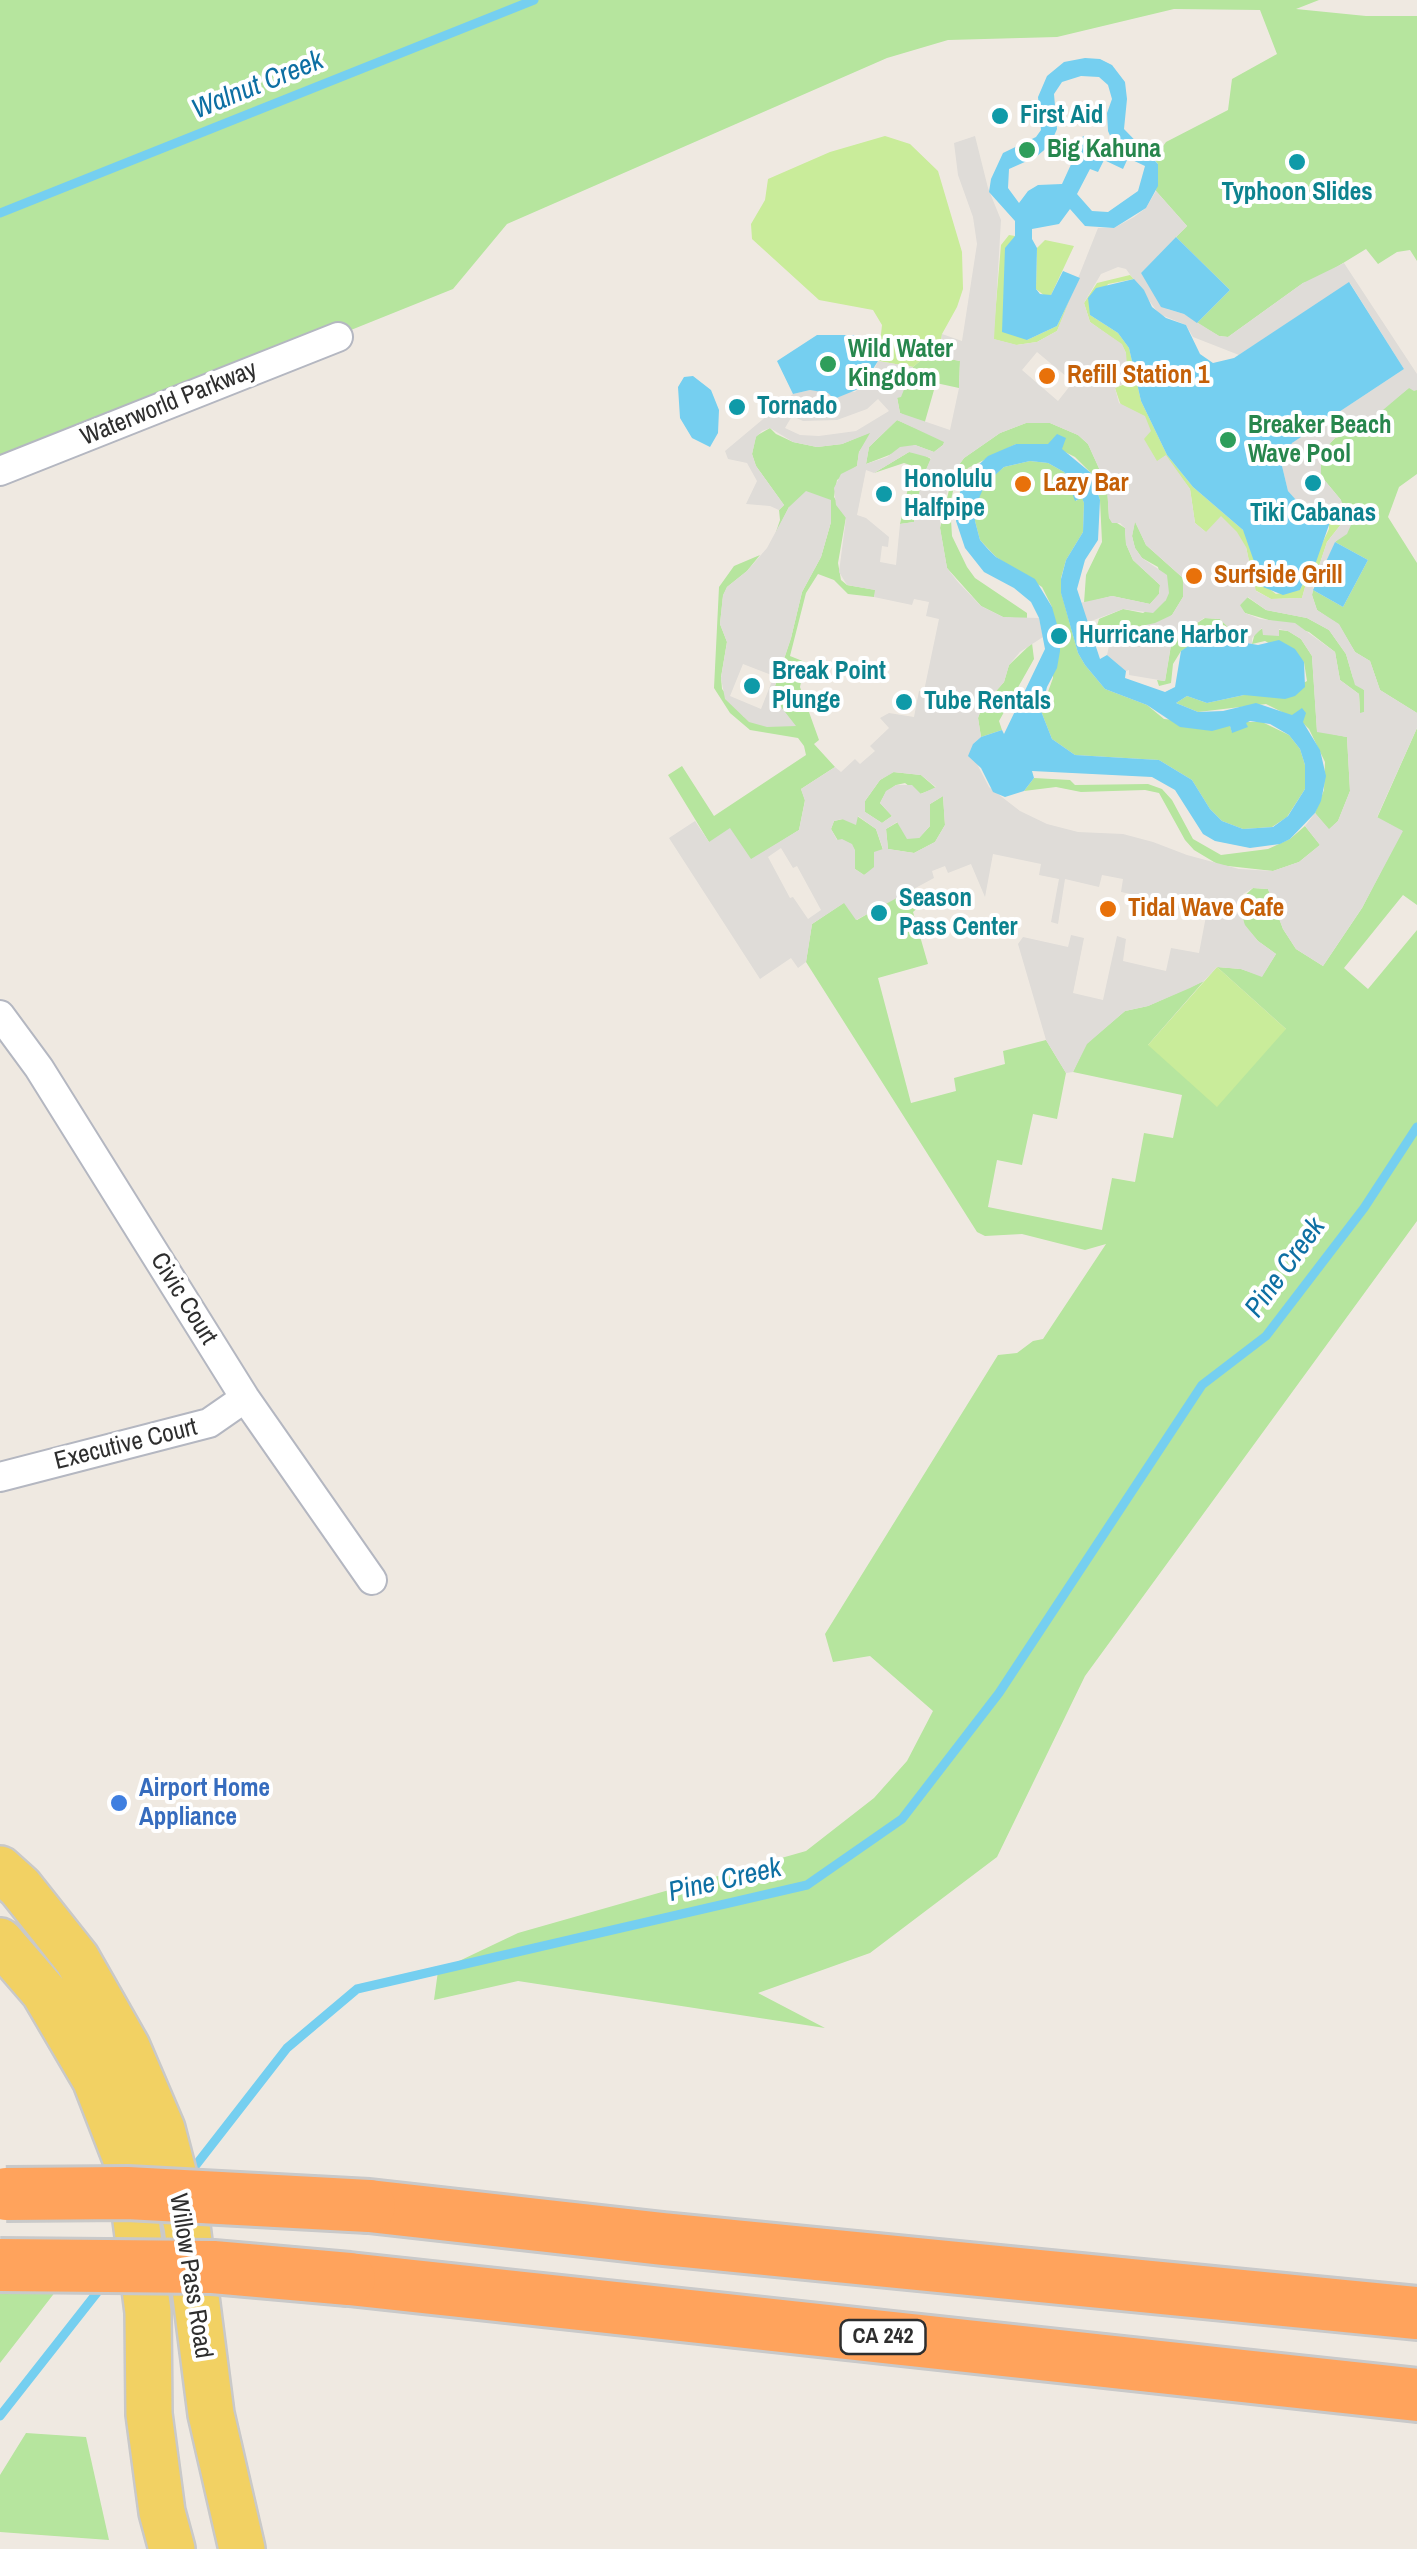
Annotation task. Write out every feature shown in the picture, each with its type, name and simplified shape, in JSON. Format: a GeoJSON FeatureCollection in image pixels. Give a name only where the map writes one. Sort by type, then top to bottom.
{"type":"FeatureCollection","features":[{"type":"Feature","properties":{"kind":"highway"},"geometry":{"type":"LineString","coordinates":[[3,2194],[127,2194],[370,2206],[1417,2314]]}},
{"type":"Feature","properties":{"kind":"highway","name":"CA 242"},"geometry":{"type":"LineString","coordinates":[[0,2265],[213,2267],[349,2279],[1417,2396]]}},
{"type":"Feature","properties":{"kind":"main road","name":"Willow Pass Road"},"geometry":{"type":"LineString","coordinates":[[0,1869],[20,1887],[77,1959],[128,2047],[162,2129],[177,2189],[211,2414],[242,2549]]}},
{"type":"Feature","properties":{"kind":"main road","name":"Willow Pass Road"},"geometry":{"type":"LineString","coordinates":[[0,1941],[44,1992],[96,2079],[129,2167],[148,2312],[149,2414],[162,2512],[172,2549]]}},
{"type":"Feature","properties":{"kind":"street","name":"Waterworld Parkway"},"geometry":{"type":"LineString","coordinates":[[0,471],[338,337]]}},
{"type":"Feature","properties":{"kind":"street","name":"Civic Court"},"geometry":{"type":"LineString","coordinates":[[0,1014],[39,1068],[244,1398],[372,1580]]}},
{"type":"Feature","properties":{"kind":"street","name":"Executive Court"},"geometry":{"type":"LineString","coordinates":[[0,1477],[209,1423],[244,1398]]}},
{"type":"Feature","properties":{"kind":"green space"},"geometry":{"type":"Polygon","coordinates":[[[0,0],[1319,0],[1296,9],[1417,16],[1417,261],[1410,250],[1397,252],[1378,264],[1366,249],[1317,279],[1303,283],[1228,337],[1197,323],[1230,290],[1176,237],[1187,226],[1156,191],[1158,164],[1154,159],[1166,142],[1228,110],[1232,79],[1277,54],[1260,10],[1174,9],[1057,37],[948,40],[887,58],[507,224],[453,289],[0,471],[0,0]]]}},
{"type":"Feature","properties":{"kind":"green space"},"geometry":{"type":"Polygon","coordinates":[[[885,136],[910,144],[938,171],[962,252],[963,289],[942,334],[939,357],[920,361],[913,367],[878,361],[882,325],[873,310],[819,300],[752,239],[751,224],[765,200],[768,179],[830,152],[885,136]]]}},
{"type":"Feature","properties":{"kind":"green space"},"geometry":{"type":"Polygon","coordinates":[[[1009,235],[1015,236],[1027,340],[1057,326],[1082,274],[1057,331],[1037,342],[1016,345],[993,339],[1001,245],[1009,235]]]}},
{"type":"Feature","properties":{"kind":"green space"},"geometry":{"type":"Polygon","coordinates":[[[1045,240],[1074,246],[1051,295],[1045,296],[1036,289],[1037,248],[1045,240]]]}},
{"type":"Feature","properties":{"kind":"green space"},"geometry":{"type":"Polygon","coordinates":[[[1130,275],[1134,279],[1108,284],[1090,315],[1118,333],[1129,348],[1141,401],[1167,455],[1193,487],[1243,530],[1259,581],[1276,594],[1300,590],[1329,529],[1329,516],[1337,515],[1342,523],[1327,542],[1302,598],[1271,599],[1255,590],[1246,547],[1207,533],[1195,523],[1190,489],[1165,456],[1157,462],[1120,403],[1115,388],[1125,384],[1126,353],[1122,345],[1090,322],[1084,303],[1097,283],[1130,275]]]}},
{"type":"Feature","properties":{"kind":"green space"},"geometry":{"type":"Polygon","coordinates":[[[939,357],[960,361],[959,388],[936,383],[924,425],[900,413],[897,397],[913,367],[920,361],[939,357]]]}},
{"type":"Feature","properties":{"kind":"green space"},"geometry":{"type":"Polygon","coordinates":[[[1410,387],[1417,390],[1417,474],[1399,487],[1388,517],[1417,563],[1417,713],[1380,690],[1370,661],[1355,652],[1339,625],[1317,610],[1312,595],[1313,590],[1343,607],[1368,560],[1335,542],[1341,536],[1341,500],[1321,476],[1324,450],[1335,438],[1350,434],[1410,387]]]}},
{"type":"Feature","properties":{"kind":"green space"},"geometry":{"type":"Polygon","coordinates":[[[897,420],[945,441],[934,452],[915,445],[866,464],[869,447],[897,420]]]}},
{"type":"Feature","properties":{"kind":"green space"},"geometry":{"type":"Polygon","coordinates":[[[1026,423],[1050,423],[1078,435],[1088,444],[1107,486],[1109,518],[1125,528],[1133,560],[1160,585],[1159,594],[1150,604],[1112,596],[1084,603],[1086,575],[1102,542],[1100,500],[1091,473],[1075,457],[1049,444],[1016,444],[968,468],[954,487],[950,504],[952,536],[967,567],[975,578],[1027,613],[1027,619],[1003,617],[981,606],[947,568],[940,528],[953,473],[964,458],[1000,433],[1026,423]]]}},
{"type":"Feature","properties":{"kind":"green space"},"geometry":{"type":"Polygon","coordinates":[[[770,428],[793,442],[817,447],[842,444],[873,431],[859,452],[857,466],[837,480],[834,497],[846,517],[838,563],[841,580],[847,585],[876,590],[874,597],[848,594],[834,580],[818,574],[806,593],[790,656],[805,662],[800,687],[819,740],[814,744],[835,767],[801,789],[805,800],[799,830],[751,860],[709,842],[668,775],[682,766],[714,816],[806,755],[798,738],[750,730],[730,713],[714,688],[719,587],[734,566],[760,555],[727,587],[723,596],[720,624],[727,642],[722,689],[744,717],[795,726],[774,698],[774,689],[802,592],[821,557],[831,522],[789,507],[775,535],[779,510],[784,505],[752,454],[756,436],[770,428]]]}},
{"type":"Feature","properties":{"kind":"green space"},"geometry":{"type":"Polygon","coordinates":[[[909,452],[931,459],[922,479],[914,522],[900,524],[913,466],[904,463],[874,473],[909,452]]]}},
{"type":"Feature","properties":{"kind":"green space"},"geometry":{"type":"Polygon","coordinates":[[[1030,461],[1048,463],[1064,472],[1076,487],[1076,501],[1082,497],[1084,503],[1083,532],[1066,560],[1061,592],[1085,665],[1105,689],[1147,705],[1164,719],[1230,726],[1232,732],[1246,722],[1262,722],[1289,735],[1300,749],[1305,765],[1305,789],[1287,817],[1272,827],[1243,829],[1222,821],[1192,780],[1159,760],[1075,755],[1052,739],[1041,711],[1053,678],[1052,607],[1042,587],[996,557],[980,540],[975,521],[981,489],[991,478],[1004,467],[1030,461]]]}},
{"type":"Feature","properties":{"kind":"green space"},"geometry":{"type":"Polygon","coordinates":[[[1135,521],[1146,545],[1183,578],[1183,597],[1164,621],[1120,637],[1116,644],[1099,645],[1095,633],[1099,619],[1123,609],[1143,613],[1166,600],[1158,567],[1142,558],[1135,548],[1135,521]]]}},
{"type":"Feature","properties":{"kind":"green space"},"geometry":{"type":"Polygon","coordinates":[[[1247,597],[1266,610],[1307,618],[1329,630],[1346,654],[1353,678],[1364,690],[1364,712],[1360,714],[1359,694],[1340,680],[1335,652],[1309,632],[1245,613],[1239,606],[1247,597]]]}},
{"type":"Feature","properties":{"kind":"green space"},"geometry":{"type":"Polygon","coordinates":[[[1205,618],[1220,619],[1228,627],[1226,634],[1218,632],[1181,651],[1173,664],[1171,683],[1159,686],[1157,680],[1165,681],[1172,639],[1205,618]]]}},
{"type":"Feature","properties":{"kind":"green space"},"geometry":{"type":"Polygon","coordinates":[[[1263,628],[1288,631],[1301,639],[1312,656],[1317,731],[1347,737],[1350,791],[1338,821],[1329,830],[1315,813],[1324,790],[1325,762],[1302,722],[1266,704],[1198,712],[1176,703],[1187,696],[1207,703],[1244,695],[1277,698],[1307,681],[1304,662],[1265,641],[1252,644],[1255,633],[1263,628]]]}},
{"type":"Feature","properties":{"kind":"green space"},"geometry":{"type":"Polygon","coordinates":[[[1032,643],[1034,659],[999,721],[1002,730],[981,737],[978,718],[982,707],[1004,682],[1009,665],[1032,643]]]}},
{"type":"Feature","properties":{"kind":"green space"},"geometry":{"type":"Polygon","coordinates":[[[1417,728],[1417,905],[1403,895],[1344,968],[1368,989],[1417,930],[1417,1221],[1085,1676],[997,1857],[870,1953],[758,1993],[825,2028],[518,1981],[434,2000],[438,1971],[518,1933],[806,1851],[874,1798],[907,1761],[933,1711],[870,1656],[833,1662],[825,1634],[998,1355],[1017,1353],[1043,1339],[1106,1244],[1085,1250],[1022,1234],[985,1236],[977,1232],[806,962],[812,924],[845,902],[857,920],[914,887],[921,905],[913,912],[928,964],[878,978],[911,1103],[956,1091],[954,1078],[1005,1064],[1003,1051],[1046,1040],[1066,1073],[1057,1119],[1033,1114],[1022,1165],[997,1160],[988,1207],[1102,1230],[1112,1178],[1135,1182],[1144,1133],[1173,1138],[1182,1095],[1073,1072],[1086,1044],[1125,1011],[1148,1006],[1204,981],[1148,1045],[1286,1029],[1217,967],[1262,976],[1276,954],[1244,925],[1240,900],[1253,888],[1268,889],[1283,929],[1296,949],[1323,966],[1362,908],[1402,831],[1377,818],[1417,728]]]}},
{"type":"Feature","properties":{"kind":"green space"},"geometry":{"type":"Polygon","coordinates":[[[893,772],[921,775],[936,788],[920,794],[905,783],[896,785],[880,803],[892,816],[882,823],[865,812],[865,801],[880,780],[893,772]]]}},
{"type":"Feature","properties":{"kind":"green space"},"geometry":{"type":"Polygon","coordinates":[[[1034,778],[1070,780],[1075,785],[1148,784],[1162,789],[1193,839],[1221,855],[1268,849],[1290,839],[1305,826],[1320,845],[1299,862],[1273,871],[1219,865],[1185,840],[1159,793],[1081,792],[1056,787],[1024,791],[1034,778]]]}},
{"type":"Feature","properties":{"kind":"green space"},"geometry":{"type":"Polygon","coordinates":[[[943,796],[945,825],[935,842],[914,853],[888,849],[886,829],[898,822],[919,838],[930,826],[930,804],[943,796]]]}},
{"type":"Feature","properties":{"kind":"green space"},"geometry":{"type":"Polygon","coordinates":[[[857,816],[876,829],[883,850],[873,870],[864,875],[855,869],[831,829],[834,821],[857,816]]]}},
{"type":"Feature","properties":{"kind":"green space"},"geometry":{"type":"Polygon","coordinates":[[[1217,967],[1286,1029],[1217,1107],[1148,1045],[1217,967]]]}},
{"type":"Feature","properties":{"kind":"green space"},"geometry":{"type":"Polygon","coordinates":[[[77,2264],[0,2363],[0,2265],[77,2264]]]}},
{"type":"Feature","properties":{"kind":"green space"},"geometry":{"type":"Polygon","coordinates":[[[26,2433],[86,2437],[109,2540],[0,2532],[0,2475],[26,2433]]]}},
{"type":"Feature","properties":{"kind":"shaded area"},"geometry":{"type":"Polygon","coordinates":[[[975,136],[1001,220],[994,339],[1017,345],[1037,342],[1057,331],[1098,228],[1114,228],[1134,217],[1146,208],[1156,191],[1187,226],[1141,273],[1167,309],[1228,337],[1303,283],[1344,263],[1417,374],[1417,390],[1409,388],[1357,432],[1335,438],[1324,450],[1321,476],[1341,500],[1351,525],[1347,534],[1335,542],[1312,595],[1317,610],[1339,624],[1355,652],[1370,661],[1380,690],[1417,713],[1417,728],[1377,817],[1403,831],[1362,908],[1323,966],[1296,949],[1283,929],[1268,889],[1253,888],[1243,894],[1239,908],[1245,925],[1276,954],[1262,977],[1241,969],[1217,967],[1204,981],[1190,988],[1125,1011],[1087,1044],[1073,1072],[1066,1073],[1046,1040],[1018,944],[1023,937],[1068,947],[1071,935],[1084,938],[1073,993],[1103,1000],[1117,936],[1126,939],[1123,961],[1166,971],[1171,948],[1199,953],[1206,916],[1121,892],[1123,879],[1102,875],[1099,887],[1065,879],[1058,924],[1051,922],[1059,879],[1039,875],[1041,864],[993,854],[985,897],[971,864],[948,873],[945,866],[932,871],[934,878],[856,920],[844,903],[812,924],[806,962],[798,968],[791,958],[760,979],[669,838],[695,821],[709,842],[730,828],[751,859],[799,830],[805,801],[801,789],[835,767],[841,772],[855,759],[860,764],[875,751],[870,746],[889,728],[880,718],[889,713],[914,717],[919,691],[924,691],[939,619],[926,616],[929,602],[914,599],[912,605],[874,597],[875,590],[847,585],[839,572],[846,518],[836,505],[834,488],[841,474],[857,466],[859,452],[870,433],[842,444],[817,447],[793,442],[770,428],[762,431],[756,437],[752,454],[784,505],[779,510],[746,504],[757,481],[747,463],[728,459],[725,451],[793,394],[810,390],[855,392],[872,375],[878,361],[913,367],[901,397],[897,398],[900,413],[950,430],[960,361],[939,357],[942,334],[962,341],[977,244],[973,217],[958,175],[954,143],[975,136]],[[1118,267],[1101,274],[1084,303],[1090,322],[1122,344],[1132,370],[1131,379],[1115,388],[1119,403],[1145,416],[1151,431],[1144,439],[1157,461],[1166,455],[1190,489],[1195,523],[1206,532],[1221,516],[1237,532],[1246,547],[1256,591],[1271,599],[1302,598],[1327,542],[1342,523],[1337,515],[1329,516],[1297,501],[1288,491],[1282,466],[1284,456],[1292,443],[1404,369],[1350,283],[1239,355],[1193,337],[1186,325],[1159,314],[1126,269],[1118,267]],[[1037,352],[1022,370],[1058,401],[1073,382],[1037,352]],[[878,399],[867,409],[837,420],[803,421],[792,416],[785,428],[800,435],[819,436],[856,431],[889,411],[878,399]],[[897,420],[869,447],[866,464],[887,457],[900,447],[915,445],[934,452],[944,442],[897,420]],[[1026,423],[1000,433],[964,458],[953,473],[942,508],[940,528],[947,568],[981,606],[1003,617],[1039,618],[1043,637],[1020,652],[1009,665],[1004,682],[982,707],[978,718],[981,737],[973,744],[977,764],[989,787],[1020,811],[1047,824],[1078,832],[1123,834],[1239,869],[1273,871],[1299,862],[1320,845],[1305,826],[1315,813],[1329,829],[1338,821],[1350,791],[1347,737],[1317,732],[1312,656],[1301,639],[1279,629],[1279,636],[1263,635],[1262,628],[1252,638],[1252,644],[1235,641],[1226,634],[1228,627],[1220,619],[1204,618],[1172,639],[1165,681],[1129,675],[1129,670],[1107,655],[1109,646],[1116,644],[1127,629],[1172,615],[1183,597],[1183,578],[1146,545],[1135,522],[1135,548],[1142,558],[1167,575],[1166,600],[1153,613],[1123,609],[1086,623],[1080,603],[1112,596],[1150,604],[1159,594],[1160,585],[1133,560],[1125,528],[1109,518],[1107,486],[1088,444],[1078,435],[1050,423],[1026,423]],[[909,452],[874,473],[866,470],[857,515],[889,537],[888,547],[882,546],[880,562],[896,565],[900,524],[914,522],[922,479],[931,458],[909,452]],[[1248,597],[1240,605],[1245,613],[1295,623],[1335,652],[1340,680],[1359,694],[1360,713],[1364,712],[1364,690],[1355,685],[1346,654],[1329,630],[1307,618],[1266,610],[1248,597]],[[894,772],[880,780],[865,801],[865,812],[882,823],[892,816],[880,803],[886,791],[896,785],[912,785],[921,794],[936,787],[921,775],[894,772]],[[943,796],[930,804],[930,826],[919,838],[907,839],[897,822],[886,829],[888,849],[914,853],[935,842],[945,825],[943,796]],[[858,816],[856,825],[842,819],[834,821],[831,829],[837,840],[852,844],[855,869],[864,875],[874,867],[874,852],[883,849],[876,829],[858,816]],[[781,848],[768,857],[790,898],[808,919],[821,910],[797,866],[793,868],[781,848]]]}},
{"type":"Feature","properties":{"kind":"shaded area"},"geometry":{"type":"Polygon","coordinates":[[[806,491],[831,500],[831,522],[821,557],[802,592],[774,689],[774,698],[796,726],[767,727],[749,722],[725,699],[721,678],[727,642],[720,624],[727,587],[767,548],[789,507],[806,491]],[[743,664],[730,696],[761,709],[774,676],[743,664]]]}},
{"type":"Feature","properties":{"kind":"water","name":"Big Kahuna"},"geometry":{"type":"Polygon","coordinates":[[[1100,59],[1112,65],[1125,82],[1124,129],[1158,164],[1158,186],[1146,208],[1114,228],[1085,226],[1070,209],[1059,224],[1032,229],[1037,248],[1036,289],[1040,294],[1051,295],[1063,271],[1080,278],[1057,326],[1027,340],[1002,332],[1005,248],[1015,236],[1015,221],[989,192],[1003,153],[1036,137],[1041,130],[1038,97],[1047,76],[1064,62],[1100,59]],[[1081,76],[1062,82],[1054,94],[1057,129],[1050,145],[1036,157],[1009,169],[1008,188],[1019,203],[1038,185],[1062,184],[1073,160],[1063,155],[1067,146],[1077,150],[1083,136],[1117,152],[1108,131],[1107,113],[1112,99],[1108,85],[1099,77],[1081,76]],[[1128,158],[1123,169],[1104,160],[1098,172],[1090,169],[1077,194],[1092,211],[1108,212],[1138,191],[1145,166],[1128,158]]]}},
{"type":"Feature","properties":{"kind":"water"},"geometry":{"type":"Polygon","coordinates":[[[1176,237],[1230,290],[1197,323],[1161,307],[1141,273],[1176,237]]]}},
{"type":"Feature","properties":{"kind":"water","name":"Breaker Beach Wave Pool"},"geometry":{"type":"Polygon","coordinates":[[[1134,279],[1152,307],[1166,318],[1186,325],[1200,354],[1213,363],[1234,358],[1349,282],[1404,369],[1292,443],[1284,456],[1282,466],[1288,491],[1297,501],[1324,512],[1330,522],[1316,562],[1300,590],[1283,595],[1263,587],[1243,530],[1193,487],[1167,455],[1141,401],[1129,348],[1118,333],[1090,315],[1088,298],[1096,288],[1134,279]]]}},
{"type":"Feature","properties":{"kind":"water","name":"Wild Water Kingdom"},"geometry":{"type":"Polygon","coordinates":[[[817,335],[853,335],[868,341],[878,361],[861,388],[834,399],[828,393],[810,390],[793,394],[777,361],[817,335]]]}},
{"type":"Feature","properties":{"kind":"water"},"geometry":{"type":"Polygon","coordinates":[[[693,376],[711,390],[719,410],[718,433],[710,447],[692,438],[680,418],[678,387],[684,377],[693,376]]]}},
{"type":"Feature","properties":{"kind":"water"},"geometry":{"type":"Polygon","coordinates":[[[1057,434],[1066,438],[1062,449],[1091,473],[1100,500],[1098,540],[1085,560],[1077,589],[1100,659],[1107,655],[1126,671],[1125,678],[1165,692],[1175,687],[1181,651],[1205,635],[1218,632],[1235,641],[1258,645],[1279,640],[1295,649],[1304,662],[1305,687],[1295,696],[1285,699],[1244,695],[1207,703],[1187,696],[1176,703],[1198,712],[1256,703],[1292,715],[1302,708],[1306,713],[1303,722],[1320,750],[1326,776],[1315,813],[1290,839],[1250,848],[1215,841],[1203,834],[1175,790],[1152,777],[1032,771],[1034,778],[1024,791],[1005,797],[993,792],[981,768],[968,756],[981,737],[1002,730],[1004,734],[1045,649],[1039,618],[1031,602],[984,572],[965,548],[956,521],[957,500],[966,477],[988,456],[1016,444],[1048,444],[1057,434]],[[1030,461],[1004,467],[985,484],[975,508],[975,521],[980,540],[987,548],[1035,579],[1052,607],[1060,651],[1041,711],[1052,739],[1075,755],[1159,760],[1192,780],[1222,821],[1243,829],[1273,827],[1288,816],[1305,789],[1305,765],[1300,749],[1289,735],[1270,724],[1250,721],[1246,723],[1248,727],[1232,733],[1230,726],[1212,731],[1180,727],[1147,705],[1105,689],[1085,665],[1061,593],[1066,560],[1083,532],[1084,503],[1082,498],[1075,501],[1071,490],[1075,486],[1064,472],[1048,463],[1030,461]]]}},
{"type":"Feature","properties":{"kind":"water"},"geometry":{"type":"Polygon","coordinates":[[[1335,542],[1368,560],[1343,607],[1313,590],[1335,542]]]}},
{"type":"Feature","properties":{"kind":"waterway","name":"Walnut Creek"},"geometry":{"type":"LineString","coordinates":[[0,213],[534,0]]}},
{"type":"Feature","properties":{"kind":"waterway","name":"Pine Creek"},"geometry":{"type":"LineString","coordinates":[[189,2174],[287,2048],[357,1989],[807,1885],[902,1819],[999,1693],[1202,1385],[1266,1336],[1364,1208],[1417,1127]]}},
{"type":"Feature","properties":{"kind":"waterway","name":"Pine Creek"},"geometry":{"type":"LineString","coordinates":[[0,2416],[103,2285]]}},
{"type":"Feature","properties":{"kind":"place","name":"First Aid"},"geometry":{"type":"Point","coordinates":[1000,116]}},
{"type":"Feature","properties":{"kind":"place","name":"Big Kahuna"},"geometry":{"type":"Point","coordinates":[1027,150]}},
{"type":"Feature","properties":{"kind":"place","name":"Typhoon Slides"},"geometry":{"type":"Point","coordinates":[1297,162]}},
{"type":"Feature","properties":{"kind":"place","name":"Wild Water Kingdom"},"geometry":{"type":"Point","coordinates":[828,364]}},
{"type":"Feature","properties":{"kind":"place","name":"Refill Station 1"},"geometry":{"type":"Point","coordinates":[1047,376]}},
{"type":"Feature","properties":{"kind":"place","name":"Tornado"},"geometry":{"type":"Point","coordinates":[737,407]}},
{"type":"Feature","properties":{"kind":"place","name":"Breaker Beach Wave Pool"},"geometry":{"type":"Point","coordinates":[1228,440]}},
{"type":"Feature","properties":{"kind":"place","name":"Tiki Cabanas"},"geometry":{"type":"Point","coordinates":[1313,483]}},
{"type":"Feature","properties":{"kind":"place","name":"Lazy Bar"},"geometry":{"type":"Point","coordinates":[1023,484]}},
{"type":"Feature","properties":{"kind":"place","name":"Honolulu Halfpipe"},"geometry":{"type":"Point","coordinates":[884,494]}},
{"type":"Feature","properties":{"kind":"place","name":"Surfside Grill"},"geometry":{"type":"Point","coordinates":[1194,576]}},
{"type":"Feature","properties":{"kind":"place","name":"Hurricane Harbor"},"geometry":{"type":"Point","coordinates":[1059,636]}},
{"type":"Feature","properties":{"kind":"place","name":"Break Point Plunge"},"geometry":{"type":"Point","coordinates":[752,686]}},
{"type":"Feature","properties":{"kind":"place","name":"Tube Rentals"},"geometry":{"type":"Point","coordinates":[904,702]}},
{"type":"Feature","properties":{"kind":"place","name":"Tidal Wave Cafe"},"geometry":{"type":"Point","coordinates":[1108,909]}},
{"type":"Feature","properties":{"kind":"place","name":"Season Pass Center"},"geometry":{"type":"Point","coordinates":[879,913]}},
{"type":"Feature","properties":{"kind":"place","name":"Airport Home Appliance"},"geometry":{"type":"Point","coordinates":[119,1803]}}]}
